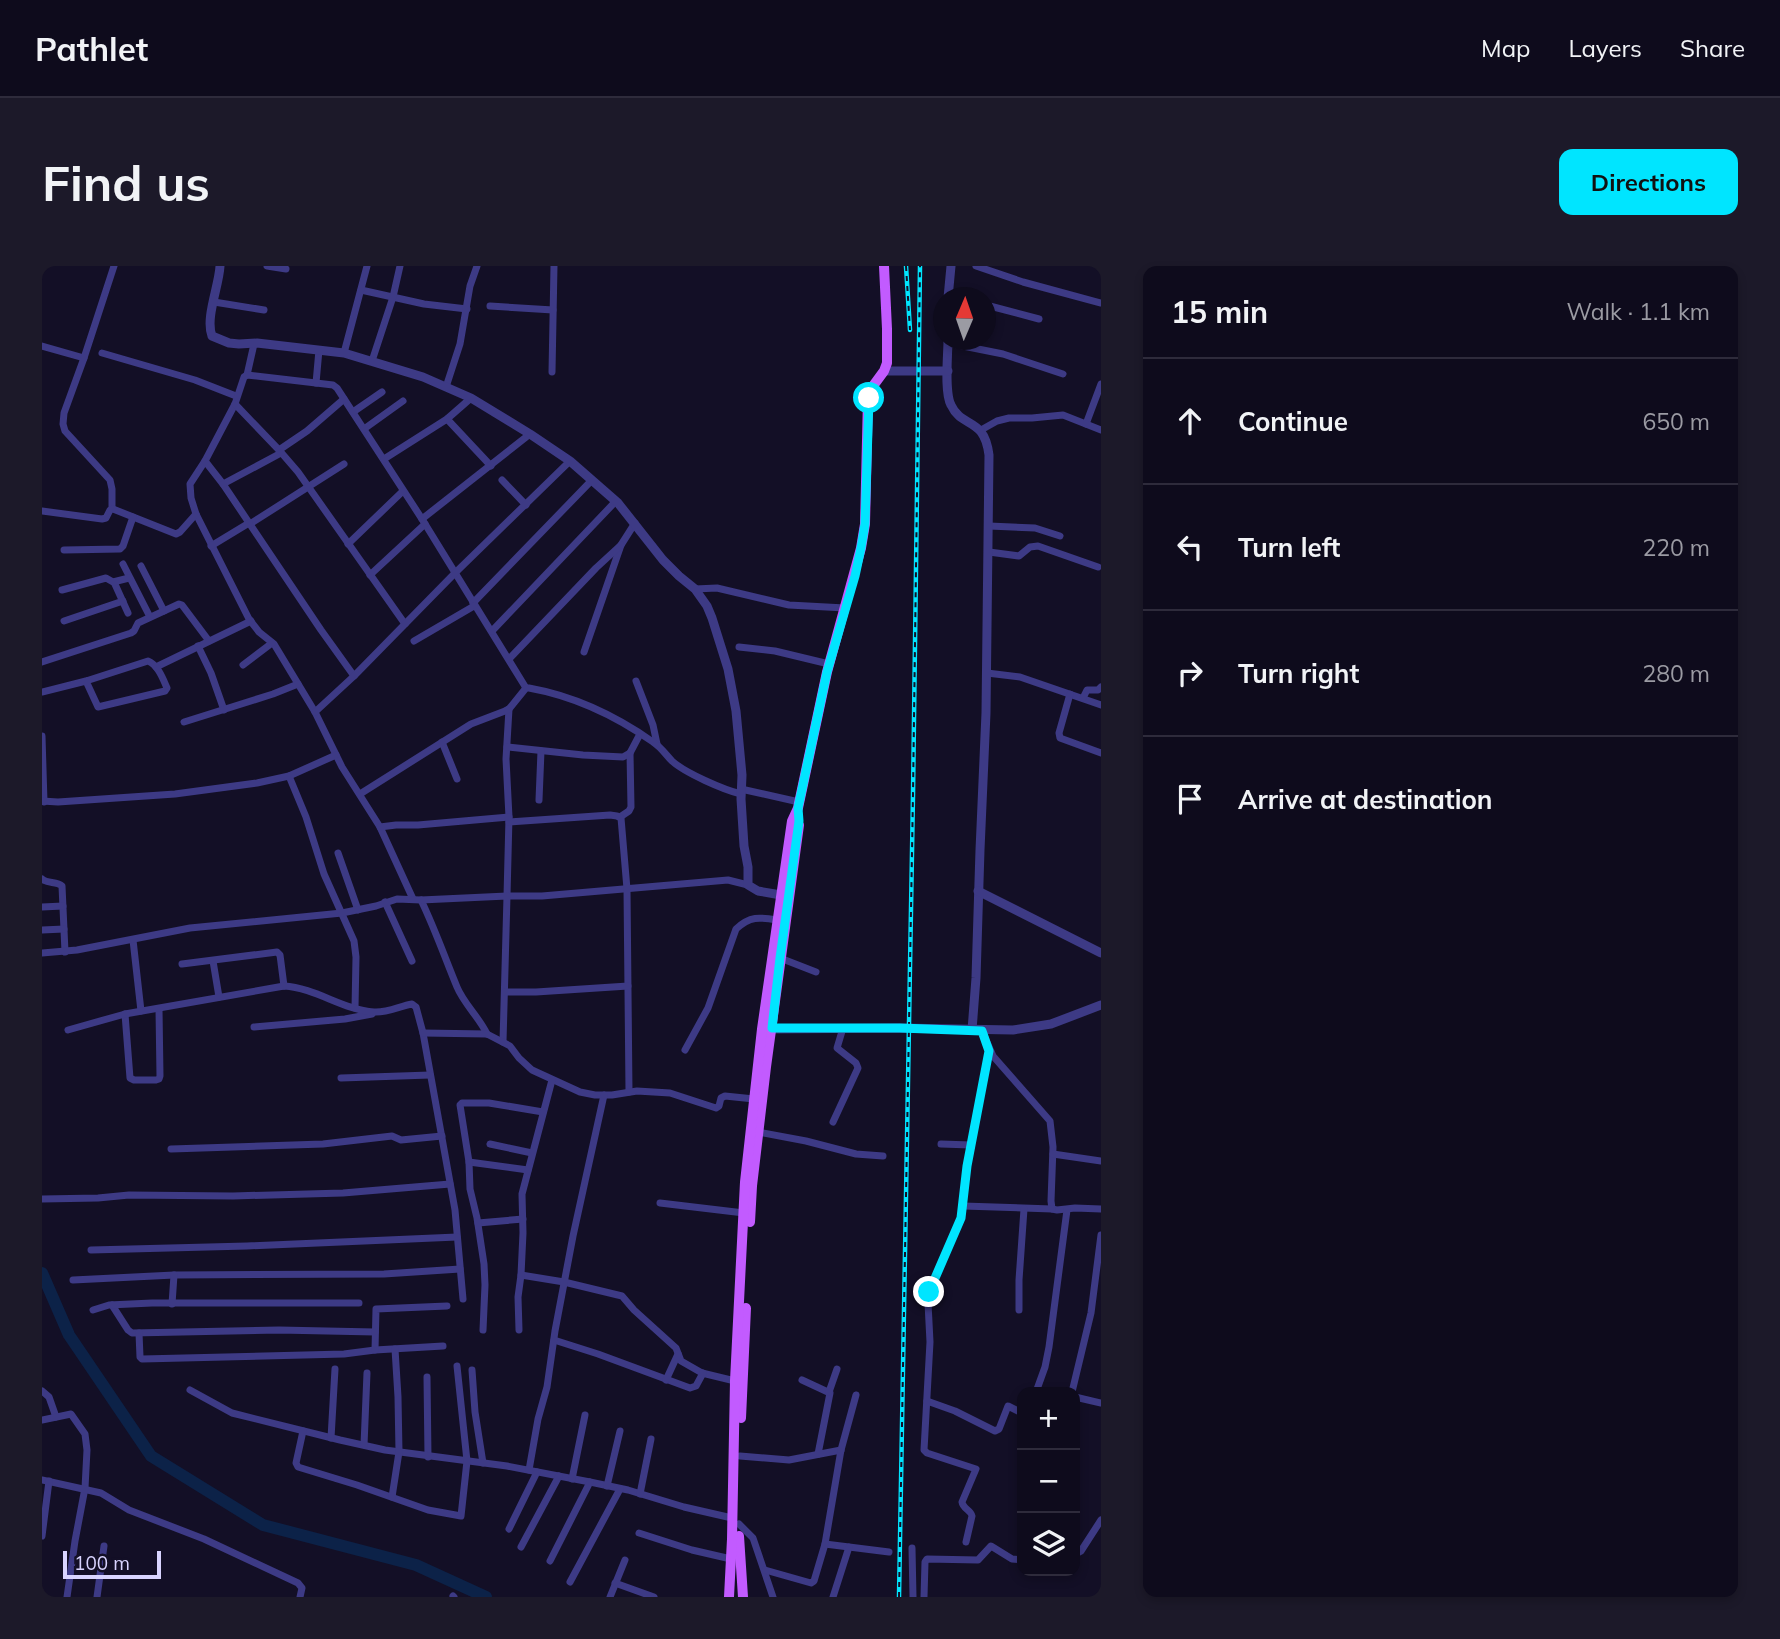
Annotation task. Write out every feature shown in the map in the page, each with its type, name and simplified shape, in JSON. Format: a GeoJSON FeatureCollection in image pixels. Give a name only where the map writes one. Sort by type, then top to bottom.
{"type":"FeatureCollection","features":[{"type":"Feature","properties":{"kind":"main road"},"geometry":{"type":"LineString","coordinates":[[736,1597],[734,1566],[750,1229],[777,920],[792,821],[798,805],[829,664],[855,576],[865,524],[869,398],[873,386],[884,371],[888,351],[884,266]]}},
{"type":"Feature","properties":{"kind":"main road"},"geometry":{"type":"LineString","coordinates":[[736,1521],[735,1381],[745,1182],[754,1099],[780,958],[799,821],[798,805]]}},
{"type":"Feature","properties":{"kind":"main road"},"geometry":{"type":"LineString","coordinates":[[729,1597],[734,1566]]}},
{"type":"Feature","properties":{"kind":"main road"},"geometry":{"type":"LineString","coordinates":[[734,1566],[743,1597]]}},
{"type":"Feature","properties":{"kind":"street"},"geometry":{"type":"LineString","coordinates":[[42,511],[102,519],[106,518],[112,509],[113,489],[110,480],[63,428],[64,412],[114,266]]}},
{"type":"Feature","properties":{"kind":"street"},"geometry":{"type":"LineString","coordinates":[[220,266],[210,322],[209,332],[212,336],[229,343],[244,345],[344,353],[423,377],[471,398],[570,461],[616,501],[663,560],[695,589],[712,618],[728,669],[736,711],[748,885]]}},
{"type":"Feature","properties":{"kind":"street"},"geometry":{"type":"LineString","coordinates":[[267,266],[286,270]]}},
{"type":"Feature","properties":{"kind":"street"},"geometry":{"type":"LineString","coordinates":[[344,353],[368,266]]}},
{"type":"Feature","properties":{"kind":"street"},"geometry":{"type":"LineString","coordinates":[[372,361],[400,266]]}},
{"type":"Feature","properties":{"kind":"street"},"geometry":{"type":"LineString","coordinates":[[446,387],[460,344],[470,286],[477,266]]}},
{"type":"Feature","properties":{"kind":"street"},"geometry":{"type":"LineString","coordinates":[[552,372],[554,266]]}},
{"type":"Feature","properties":{"kind":"street"},"geometry":{"type":"LineString","coordinates":[[949,287],[951,266]]}},
{"type":"Feature","properties":{"kind":"street"},"geometry":{"type":"LineString","coordinates":[[975,266],[1101,303]]}},
{"type":"Feature","properties":{"kind":"street"},"geometry":{"type":"LineString","coordinates":[[361,290],[424,304],[467,309]]}},
{"type":"Feature","properties":{"kind":"street"},"geometry":{"type":"LineString","coordinates":[[214,302],[264,310]]}},
{"type":"Feature","properties":{"kind":"street"},"geometry":{"type":"LineString","coordinates":[[490,306],[554,310]]}},
{"type":"Feature","properties":{"kind":"street"},"geometry":{"type":"LineString","coordinates":[[996,308],[1039,319]]}},
{"type":"Feature","properties":{"kind":"street"},"geometry":{"type":"LineString","coordinates":[[254,344],[247,375],[236,400],[205,461],[190,484],[196,514],[251,621],[272,643],[298,684],[336,755],[380,827],[438,936],[457,988],[487,1034]]}},
{"type":"Feature","properties":{"kind":"street"},"geometry":{"type":"LineString","coordinates":[[42,346],[84,358]]}},
{"type":"Feature","properties":{"kind":"street"},"geometry":{"type":"LineString","coordinates":[[316,383],[319,350]]}},
{"type":"Feature","properties":{"kind":"street"},"geometry":{"type":"LineString","coordinates":[[948,350],[948,394],[951,406],[955,412],[981,430],[989,455],[987,673],[972,1030]]}},
{"type":"Feature","properties":{"kind":"street"},"geometry":{"type":"LineString","coordinates":[[987,350],[1063,374]]}},
{"type":"Feature","properties":{"kind":"street"},"geometry":{"type":"LineString","coordinates":[[102,353],[195,380],[236,400],[308,487],[405,624]]}},
{"type":"Feature","properties":{"kind":"street"},"geometry":{"type":"LineString","coordinates":[[884,371],[948,371]]}},
{"type":"Feature","properties":{"kind":"street"},"geometry":{"type":"LineString","coordinates":[[247,375],[335,386],[424,522],[526,688]]}},
{"type":"Feature","properties":{"kind":"street"},"geometry":{"type":"LineString","coordinates":[[1086,424],[1101,384]]}},
{"type":"Feature","properties":{"kind":"street"},"geometry":{"type":"LineString","coordinates":[[352,412],[382,392]]}},
{"type":"Feature","properties":{"kind":"street"},"geometry":{"type":"LineString","coordinates":[[384,459],[447,418],[471,398]]}},
{"type":"Feature","properties":{"kind":"street"},"geometry":{"type":"LineString","coordinates":[[223,484],[280,451],[344,399]]}},
{"type":"Feature","properties":{"kind":"street"},"geometry":{"type":"LineString","coordinates":[[364,429],[402,401]]}},
{"type":"Feature","properties":{"kind":"street"},"geometry":{"type":"LineString","coordinates":[[981,430],[1004,419],[1066,415],[1101,430]]}},
{"type":"Feature","properties":{"kind":"street"},"geometry":{"type":"LineString","coordinates":[[447,418],[491,466]]}},
{"type":"Feature","properties":{"kind":"street"},"geometry":{"type":"LineString","coordinates":[[370,575],[424,522],[530,434]]}},
{"type":"Feature","properties":{"kind":"street"},"geometry":{"type":"LineString","coordinates":[[205,461],[354,676]]}},
{"type":"Feature","properties":{"kind":"street"},"geometry":{"type":"LineString","coordinates":[[315,712],[570,461]]}},
{"type":"Feature","properties":{"kind":"street"},"geometry":{"type":"LineString","coordinates":[[211,546],[344,464]]}},
{"type":"Feature","properties":{"kind":"street"},"geometry":{"type":"LineString","coordinates":[[502,480],[526,506]]}},
{"type":"Feature","properties":{"kind":"street"},"geometry":{"type":"LineString","coordinates":[[414,641],[474,604],[592,480]]}},
{"type":"Feature","properties":{"kind":"street"},"geometry":{"type":"LineString","coordinates":[[348,544],[403,491]]}},
{"type":"Feature","properties":{"kind":"street"},"geometry":{"type":"LineString","coordinates":[[492,631],[616,501]]}},
{"type":"Feature","properties":{"kind":"street"},"geometry":{"type":"LineString","coordinates":[[112,509],[176,534],[196,514]]}},
{"type":"Feature","properties":{"kind":"street"},"geometry":{"type":"LineString","coordinates":[[64,550],[120,549],[133,517]]}},
{"type":"Feature","properties":{"kind":"street"},"geometry":{"type":"LineString","coordinates":[[584,652],[621,545],[635,523]]}},
{"type":"Feature","properties":{"kind":"street"},"geometry":{"type":"LineString","coordinates":[[989,526],[1035,528],[1060,536]]}},
{"type":"Feature","properties":{"kind":"street"},"geometry":{"type":"LineString","coordinates":[[509,659],[621,545]]}},
{"type":"Feature","properties":{"kind":"street"},"geometry":{"type":"LineString","coordinates":[[989,552],[1019,556],[1030,547],[1038,546],[1098,567]]}},
{"type":"Feature","properties":{"kind":"street"},"geometry":{"type":"LineString","coordinates":[[123,564],[150,617]]}},
{"type":"Feature","properties":{"kind":"street"},"geometry":{"type":"LineString","coordinates":[[141,566],[164,611]]}},
{"type":"Feature","properties":{"kind":"street"},"geometry":{"type":"LineString","coordinates":[[62,590],[106,578],[114,582],[128,613]]}},
{"type":"Feature","properties":{"kind":"street"},"geometry":{"type":"LineString","coordinates":[[114,582],[129,578]]}},
{"type":"Feature","properties":{"kind":"street"},"geometry":{"type":"LineString","coordinates":[[695,589],[717,588],[789,605],[845,608]]}},
{"type":"Feature","properties":{"kind":"street"},"geometry":{"type":"LineString","coordinates":[[64,621],[123,601]]}},
{"type":"Feature","properties":{"kind":"street"},"geometry":{"type":"LineString","coordinates":[[42,662],[131,633],[137,624],[177,604],[181,604],[209,641]]}},
{"type":"Feature","properties":{"kind":"street"},"geometry":{"type":"LineString","coordinates":[[156,667],[251,621]]}},
{"type":"Feature","properties":{"kind":"street"},"geometry":{"type":"LineString","coordinates":[[243,665],[272,643]]}},
{"type":"Feature","properties":{"kind":"street"},"geometry":{"type":"LineString","coordinates":[[198,646],[224,710]]}},
{"type":"Feature","properties":{"kind":"street"},"geometry":{"type":"LineString","coordinates":[[739,647],[775,651],[829,664]]}},
{"type":"Feature","properties":{"kind":"street"},"geometry":{"type":"LineString","coordinates":[[42,692],[146,662],[156,667],[167,687],[166,690],[99,707],[86,681]]}},
{"type":"Feature","properties":{"kind":"street"},"geometry":{"type":"LineString","coordinates":[[987,673],[1020,677],[1101,705]]}},
{"type":"Feature","properties":{"kind":"street"},"geometry":{"type":"LineString","coordinates":[[636,681],[650,716],[657,744]]}},
{"type":"Feature","properties":{"kind":"street"},"geometry":{"type":"LineString","coordinates":[[184,722],[298,684]]}},
{"type":"Feature","properties":{"kind":"street"},"geometry":{"type":"LineString","coordinates":[[1083,698],[1087,690],[1098,690],[1101,687]]}},
{"type":"Feature","properties":{"kind":"street"},"geometry":{"type":"LineString","coordinates":[[360,794],[476,722],[509,709],[526,688]]}},
{"type":"Feature","properties":{"kind":"street"},"geometry":{"type":"LineString","coordinates":[[526,688],[581,702],[604,713],[657,744],[685,770],[732,792],[741,791],[798,805]]}},
{"type":"Feature","properties":{"kind":"street"},"geometry":{"type":"LineString","coordinates":[[1070,694],[1060,738],[1101,753]]}},
{"type":"Feature","properties":{"kind":"street"},"geometry":{"type":"LineString","coordinates":[[503,1042],[509,709]]}},
{"type":"Feature","properties":{"kind":"street"},"geometry":{"type":"LineString","coordinates":[[380,827],[509,819],[610,815],[620,817],[631,807],[630,753],[640,734]]}},
{"type":"Feature","properties":{"kind":"street"},"geometry":{"type":"LineString","coordinates":[[42,736],[43,801],[58,802],[175,794],[257,783],[289,776],[336,755]]}},
{"type":"Feature","properties":{"kind":"street"},"geometry":{"type":"LineString","coordinates":[[442,743],[457,779]]}},
{"type":"Feature","properties":{"kind":"street"},"geometry":{"type":"LineString","coordinates":[[507,747],[603,757],[623,757],[630,753]]}},
{"type":"Feature","properties":{"kind":"street"},"geometry":{"type":"LineString","coordinates":[[539,800],[541,751]]}},
{"type":"Feature","properties":{"kind":"street"},"geometry":{"type":"LineString","coordinates":[[289,776],[306,817],[324,874],[352,936],[355,948],[355,1008]]}},
{"type":"Feature","properties":{"kind":"street"},"geometry":{"type":"LineString","coordinates":[[620,817],[627,889],[629,1091]]}},
{"type":"Feature","properties":{"kind":"street"},"geometry":{"type":"LineString","coordinates":[[338,853],[358,909]]}},
{"type":"Feature","properties":{"kind":"street"},"geometry":{"type":"LineString","coordinates":[[42,879],[61,885],[65,952]]}},
{"type":"Feature","properties":{"kind":"street"},"geometry":{"type":"LineString","coordinates":[[42,953],[65,952],[199,927],[342,913],[397,899],[542,896],[728,880],[748,885],[758,891],[781,895]]}},
{"type":"Feature","properties":{"kind":"street"},"geometry":{"type":"LineString","coordinates":[[978,891],[1101,953]]}},
{"type":"Feature","properties":{"kind":"street"},"geometry":{"type":"LineString","coordinates":[[385,902],[412,961]]}},
{"type":"Feature","properties":{"kind":"street"},"geometry":{"type":"LineString","coordinates":[[42,907],[63,906]]}},
{"type":"Feature","properties":{"kind":"street"},"geometry":{"type":"LineString","coordinates":[[685,1050],[708,1008],[736,929],[754,918],[777,920]]}},
{"type":"Feature","properties":{"kind":"street"},"geometry":{"type":"LineString","coordinates":[[42,930],[64,929]]}},
{"type":"Feature","properties":{"kind":"street"},"geometry":{"type":"LineString","coordinates":[[132,940],[141,1012]]}},
{"type":"Feature","properties":{"kind":"street"},"geometry":{"type":"LineString","coordinates":[[182,964],[279,953],[284,986]]}},
{"type":"Feature","properties":{"kind":"street"},"geometry":{"type":"LineString","coordinates":[[780,958],[816,972]]}},
{"type":"Feature","properties":{"kind":"street"},"geometry":{"type":"LineString","coordinates":[[213,961],[219,997]]}},
{"type":"Feature","properties":{"kind":"street"},"geometry":{"type":"LineString","coordinates":[[68,1030],[125,1014],[284,986],[301,988],[355,1008],[376,1012]]}},
{"type":"Feature","properties":{"kind":"street"},"geometry":{"type":"LineString","coordinates":[[505,992],[628,986]]}},
{"type":"Feature","properties":{"kind":"street"},"geometry":{"type":"LineString","coordinates":[[254,1027],[345,1019],[412,1004],[416,1007],[455,1210],[463,1299]]}},
{"type":"Feature","properties":{"kind":"street"},"geometry":{"type":"LineString","coordinates":[[767,1029],[1013,1030],[1051,1024],[1101,1005]]}},
{"type":"Feature","properties":{"kind":"street"},"geometry":{"type":"LineString","coordinates":[[125,1014],[130,1078],[156,1080],[160,1076],[159,1009]]}},
{"type":"Feature","properties":{"kind":"street"},"geometry":{"type":"LineString","coordinates":[[833,1122],[858,1068],[856,1063],[837,1048],[843,1028]]}},
{"type":"Feature","properties":{"kind":"street"},"geometry":{"type":"LineString","coordinates":[[982,1031],[989,1051],[1046,1115],[1052,1128],[1052,1209]]}},
{"type":"Feature","properties":{"kind":"street"},"geometry":{"type":"LineString","coordinates":[[423,1033],[487,1034],[510,1046],[532,1070],[580,1092],[604,1095],[629,1091],[670,1093],[716,1108],[723,1096],[754,1099]]}},
{"type":"Feature","properties":{"kind":"street"},"geometry":{"type":"LineString","coordinates":[[966,1542],[972,1516],[962,1502],[976,1470],[925,1451],[930,1342],[928,1303],[929,1292],[957,1230],[963,1206],[971,1145],[989,1051]]}},
{"type":"Feature","properties":{"kind":"street"},"geometry":{"type":"LineString","coordinates":[[341,1078],[430,1075]]}},
{"type":"Feature","properties":{"kind":"street"},"geometry":{"type":"LineString","coordinates":[[519,1330],[522,1201],[552,1080]]}},
{"type":"Feature","properties":{"kind":"street"},"geometry":{"type":"LineString","coordinates":[[509,1529],[533,1471],[538,1419],[547,1387],[564,1282],[604,1095]]}},
{"type":"Feature","properties":{"kind":"street"},"geometry":{"type":"LineString","coordinates":[[483,1330],[485,1272],[470,1189],[461,1104],[491,1103],[544,1112]]}},
{"type":"Feature","properties":{"kind":"street"},"geometry":{"type":"LineString","coordinates":[[758,1132],[856,1154],[884,1156]]}},
{"type":"Feature","properties":{"kind":"street"},"geometry":{"type":"LineString","coordinates":[[171,1149],[323,1144],[392,1136],[401,1140],[442,1136]]}},
{"type":"Feature","properties":{"kind":"street"},"geometry":{"type":"LineString","coordinates":[[490,1144],[532,1153]]}},
{"type":"Feature","properties":{"kind":"street"},"geometry":{"type":"LineString","coordinates":[[941,1144],[971,1145]]}},
{"type":"Feature","properties":{"kind":"street"},"geometry":{"type":"LineString","coordinates":[[1053,1154],[1101,1161]]}},
{"type":"Feature","properties":{"kind":"street"},"geometry":{"type":"LineString","coordinates":[[469,1162],[528,1170]]}},
{"type":"Feature","properties":{"kind":"street"},"geometry":{"type":"LineString","coordinates":[[42,1199],[129,1195],[343,1193],[450,1184]]}},
{"type":"Feature","properties":{"kind":"street"},"geometry":{"type":"LineString","coordinates":[[660,1203],[744,1213]]}},
{"type":"Feature","properties":{"kind":"street"},"geometry":{"type":"LineString","coordinates":[[963,1206],[1101,1209]]}},
{"type":"Feature","properties":{"kind":"street"},"geometry":{"type":"LineString","coordinates":[[1019,1310],[1024,1209]]}},
{"type":"Feature","properties":{"kind":"street"},"geometry":{"type":"LineString","coordinates":[[1038,1387],[1049,1347],[1067,1210]]}},
{"type":"Feature","properties":{"kind":"street"},"geometry":{"type":"LineString","coordinates":[[478,1223],[523,1219]]}},
{"type":"Feature","properties":{"kind":"street"},"geometry":{"type":"LineString","coordinates":[[1073,1387],[1091,1313],[1101,1235]]}},
{"type":"Feature","properties":{"kind":"street"},"geometry":{"type":"LineString","coordinates":[[91,1250],[247,1247],[457,1237]]}},
{"type":"Feature","properties":{"kind":"street"},"geometry":{"type":"LineString","coordinates":[[73,1280],[174,1275],[384,1273],[460,1269]]}},
{"type":"Feature","properties":{"kind":"street"},"geometry":{"type":"LineString","coordinates":[[172,1304],[174,1275]]}},
{"type":"Feature","properties":{"kind":"street"},"geometry":{"type":"LineString","coordinates":[[521,1275],[622,1296],[673,1345],[681,1361],[703,1373],[735,1381]]}},
{"type":"Feature","properties":{"kind":"street"},"geometry":{"type":"LineString","coordinates":[[93,1310],[113,1305],[359,1303]]}},
{"type":"Feature","properties":{"kind":"street"},"geometry":{"type":"LineString","coordinates":[[113,1305],[129,1331],[139,1333],[375,1332]]}},
{"type":"Feature","properties":{"kind":"street"},"geometry":{"type":"LineString","coordinates":[[375,1350],[376,1308],[447,1306]]}},
{"type":"Feature","properties":{"kind":"street"},"geometry":{"type":"LineString","coordinates":[[139,1333],[142,1359],[344,1354],[443,1346]]}},
{"type":"Feature","properties":{"kind":"street"},"geometry":{"type":"LineString","coordinates":[[554,1340],[694,1388],[703,1373]]}},
{"type":"Feature","properties":{"kind":"street"},"geometry":{"type":"LineString","coordinates":[[393,1497],[398,1452],[395,1349]]}},
{"type":"Feature","properties":{"kind":"street"},"geometry":{"type":"LineString","coordinates":[[666,1380],[678,1354]]}},
{"type":"Feature","properties":{"kind":"street"},"geometry":{"type":"LineString","coordinates":[[303,1431],[297,1467],[428,1510],[461,1516],[467,1461],[457,1366]]}},
{"type":"Feature","properties":{"kind":"street"},"geometry":{"type":"LineString","coordinates":[[331,1438],[335,1369]]}},
{"type":"Feature","properties":{"kind":"street"},"geometry":{"type":"LineString","coordinates":[[818,1454],[829,1392],[837,1369]]}},
{"type":"Feature","properties":{"kind":"street"},"geometry":{"type":"LineString","coordinates":[[472,1370],[483,1463]]}},
{"type":"Feature","properties":{"kind":"street"},"geometry":{"type":"LineString","coordinates":[[363,1446],[367,1373]]}},
{"type":"Feature","properties":{"kind":"street"},"geometry":{"type":"LineString","coordinates":[[427,1377],[428,1457]]}},
{"type":"Feature","properties":{"kind":"street"},"geometry":{"type":"LineString","coordinates":[[802,1380],[829,1392]]}},
{"type":"Feature","properties":{"kind":"street"},"geometry":{"type":"LineString","coordinates":[[190,1390],[232,1413],[363,1446],[590,1482],[736,1521],[753,1538],[773,1596]]}},
{"type":"Feature","properties":{"kind":"street"},"geometry":{"type":"LineString","coordinates":[[42,1391],[49,1397],[56,1417]]}},
{"type":"Feature","properties":{"kind":"street"},"geometry":{"type":"LineString","coordinates":[[765,1570],[812,1583],[825,1544],[841,1450],[856,1395]]}},
{"type":"Feature","properties":{"kind":"street"},"geometry":{"type":"LineString","coordinates":[[1080,1399],[1101,1403]]}},
{"type":"Feature","properties":{"kind":"street"},"geometry":{"type":"LineString","coordinates":[[927,1401],[955,1411],[995,1431],[999,1429],[1008,1406],[1017,1410]]}},
{"type":"Feature","properties":{"kind":"street"},"geometry":{"type":"LineString","coordinates":[[42,1420],[71,1414],[85,1434],[85,1488],[66,1597]]}},
{"type":"Feature","properties":{"kind":"street"},"geometry":{"type":"LineString","coordinates":[[572,1479],[585,1415]]}},
{"type":"Feature","properties":{"kind":"street"},"geometry":{"type":"LineString","coordinates":[[607,1486],[620,1431]]}},
{"type":"Feature","properties":{"kind":"street"},"geometry":{"type":"LineString","coordinates":[[640,1494],[651,1439]]}},
{"type":"Feature","properties":{"kind":"street"},"geometry":{"type":"LineString","coordinates":[[740,1456],[789,1460],[841,1450]]}},
{"type":"Feature","properties":{"kind":"street"},"geometry":{"type":"LineString","coordinates":[[521,1548],[559,1476]]}},
{"type":"Feature","properties":{"kind":"street"},"geometry":{"type":"LineString","coordinates":[[42,1536],[46,1481],[85,1488],[108,1497],[129,1510],[204,1539],[298,1583],[302,1587],[300,1597]]}},
{"type":"Feature","properties":{"kind":"street"},"geometry":{"type":"LineString","coordinates":[[550,1562],[590,1482]]}},
{"type":"Feature","properties":{"kind":"street"},"geometry":{"type":"LineString","coordinates":[[570,1582],[620,1489]]}},
{"type":"Feature","properties":{"kind":"street"},"geometry":{"type":"LineString","coordinates":[[1080,1552],[1101,1520]]}},
{"type":"Feature","properties":{"kind":"street"},"geometry":{"type":"LineString","coordinates":[[639,1534],[734,1566]]}},
{"type":"Feature","properties":{"kind":"street"},"geometry":{"type":"LineString","coordinates":[[825,1544],[889,1552]]}},
{"type":"Feature","properties":{"kind":"street"},"geometry":{"type":"LineString","coordinates":[[97,1597],[104,1546]]}},
{"type":"Feature","properties":{"kind":"street"},"geometry":{"type":"LineString","coordinates":[[924,1597],[927,1559],[978,1560],[992,1546],[1017,1560]]}},
{"type":"Feature","properties":{"kind":"street"},"geometry":{"type":"LineString","coordinates":[[833,1597],[849,1547]]}},
{"type":"Feature","properties":{"kind":"street"},"geometry":{"type":"LineString","coordinates":[[912,1548],[913,1597]]}},
{"type":"Feature","properties":{"kind":"street"},"geometry":{"type":"LineString","coordinates":[[610,1597],[625,1560]]}},
{"type":"Feature","properties":{"kind":"street"},"geometry":{"type":"LineString","coordinates":[[615,1583],[648,1596]]}},
{"type":"Feature","properties":{"kind":"waterway"},"geometry":{"type":"LineString","coordinates":[[42,1273],[69,1335],[151,1456],[263,1525],[416,1565],[486,1597]]}},
{"type":"Feature","properties":{"kind":"railway"},"geometry":{"type":"LineString","coordinates":[[906,266],[910,330]]}},
{"type":"Feature","properties":{"kind":"railway"},"geometry":{"type":"LineString","coordinates":[[899,1597],[920,266]]}},
{"type":"Feature","properties":{"kind":"route"},"geometry":{"type":"LineString","coordinates":[[869,398],[865,524],[855,576],[827,672],[798,808],[799,821],[772,1028],[982,1031],[989,1051],[967,1166],[961,1218],[929,1292]]}}]}
